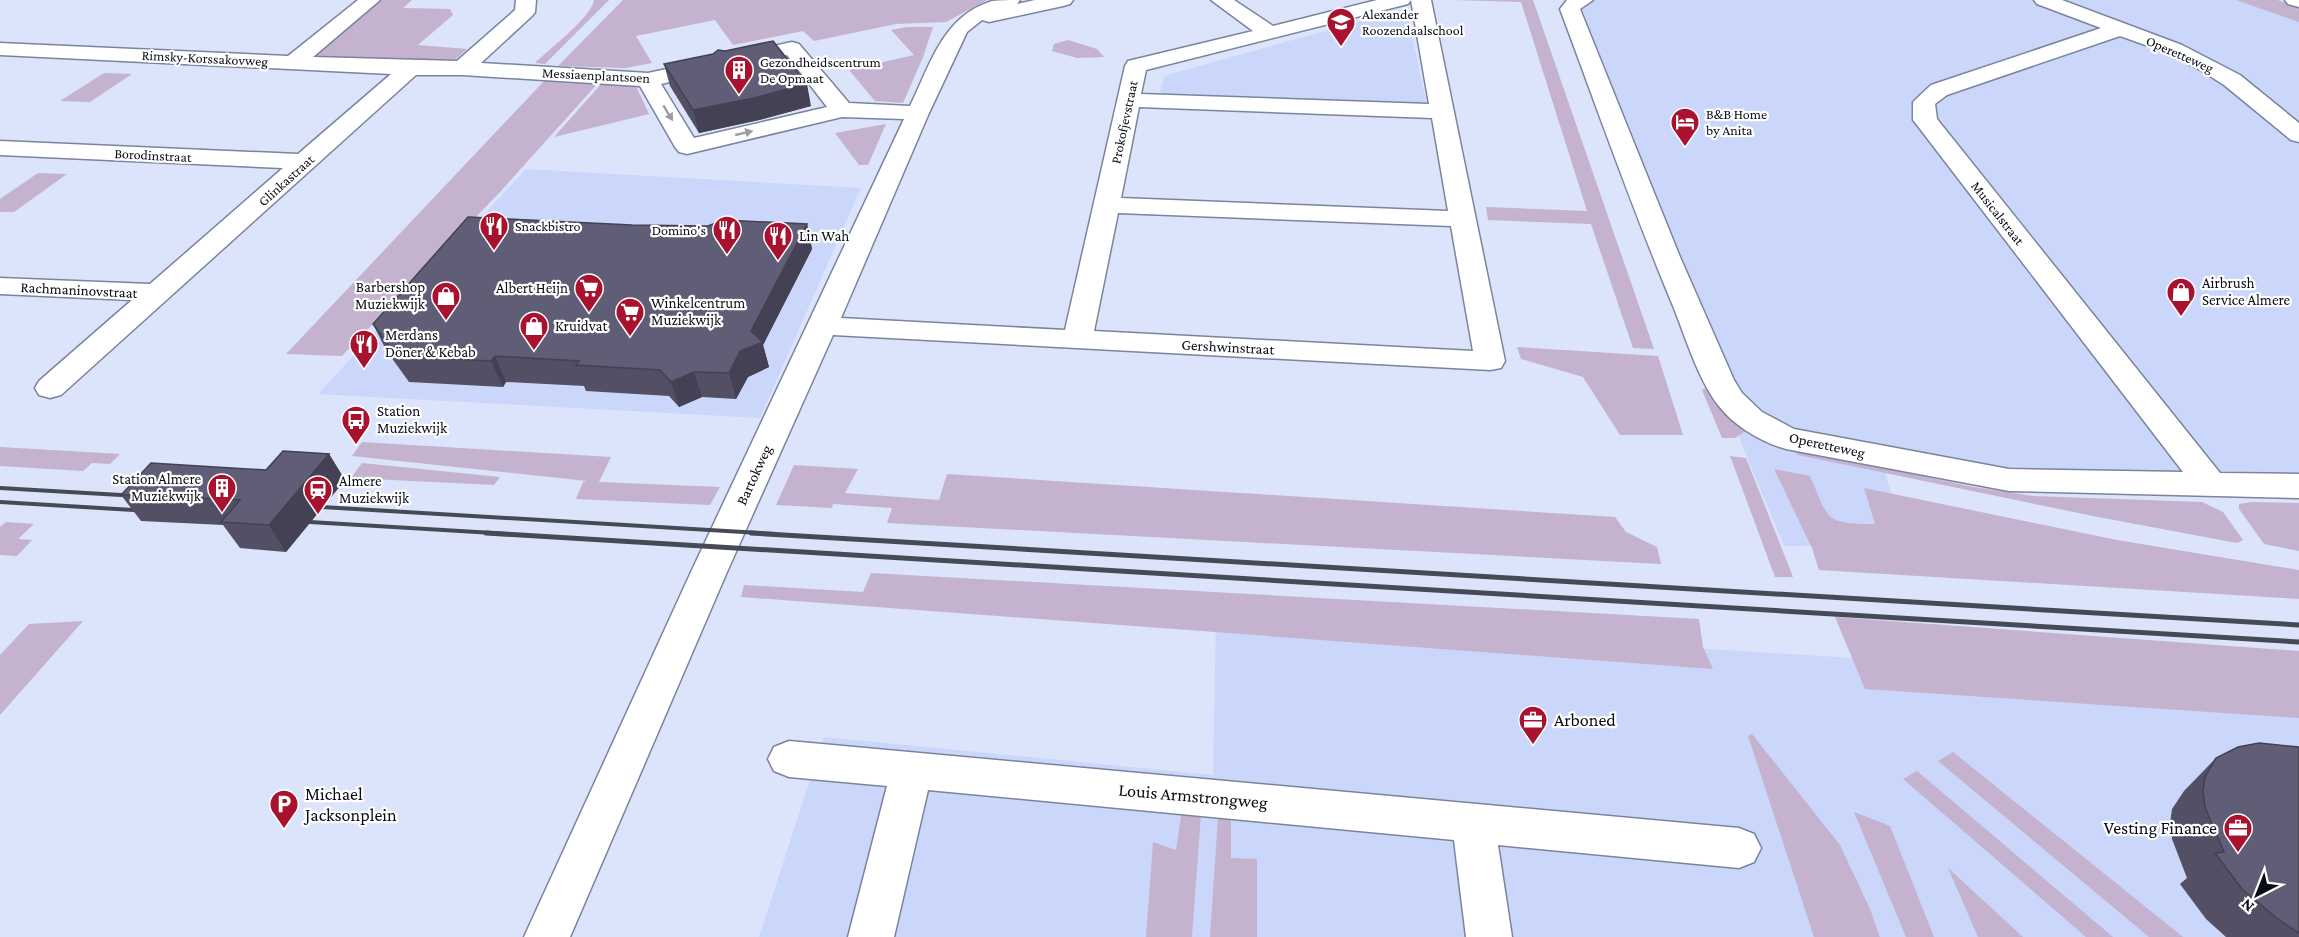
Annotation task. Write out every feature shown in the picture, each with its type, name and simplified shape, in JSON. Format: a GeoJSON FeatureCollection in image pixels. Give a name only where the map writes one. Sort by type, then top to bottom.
{"type":"FeatureCollection","features":[{"type":"Feature","properties":{"kind":"street"},"geometry":{"type":"LineString","coordinates":[[294,62],[370,0]]}},
{"type":"Feature","properties":{"kind":"street"},"geometry":{"type":"LineString","coordinates":[[410,68],[462,68],[525,12],[526,0]]}},
{"type":"Feature","properties":{"kind":"street"},"geometry":{"type":"LineString","coordinates":[[969,18],[1010,0]]}},
{"type":"Feature","properties":{"kind":"street"},"geometry":{"type":"LineString","coordinates":[[969,18],[1063,0]]}},
{"type":"Feature","properties":{"kind":"street"},"geometry":{"type":"LineString","coordinates":[[1221,0],[1270,33]]}},
{"type":"Feature","properties":{"kind":"street","name":"Prokofjevstraat"},"geometry":{"type":"LineString","coordinates":[[1078,339],[1136,66],[1401,0]]}},
{"type":"Feature","properties":{"kind":"street","name":"Gershwinstraat"},"geometry":{"type":"LineString","coordinates":[[823,326],[1490,361],[1421,0]]}},
{"type":"Feature","properties":{"kind":"street","name":"Operetteweg"},"geometry":{"type":"LineString","coordinates":[[1583,0],[1575,3],[1570,9],[1666,257],[1719,380],[1730,399],[1750,419],[1786,438],[2009,480],[2299,486]]}},
{"type":"Feature","properties":{"kind":"street","name":"Operetteweg"},"geometry":{"type":"LineString","coordinates":[[2044,0],[2175,49],[2210,66],[2232,80],[2299,135]]}},
{"type":"Feature","properties":{"kind":"street","name":"Bartokweg"},"geometry":{"type":"LineString","coordinates":[[547,937],[709,572],[823,326],[918,113],[958,30],[969,18]]}},
{"type":"Feature","properties":{"kind":"street","name":"Musicalstraat"},"geometry":{"type":"LineString","coordinates":[[2120,29],[1939,90],[1924,102],[1925,120],[2211,485]]}},
{"type":"Feature","properties":{"kind":"street","name":"Messiaenplantsoen"},"geometry":{"type":"LineString","coordinates":[[462,68],[648,80],[792,48],[842,110]]}},
{"type":"Feature","properties":{"kind":"street","name":"Rimsky-Korssakovweg"},"geometry":{"type":"LineString","coordinates":[[0,49],[410,68]]}},
{"type":"Feature","properties":{"kind":"street","name":"Glinkastraat"},"geometry":{"type":"LineString","coordinates":[[50,388],[307,162],[410,68]]}},
{"type":"Feature","properties":{"kind":"street"},"geometry":{"type":"LineString","coordinates":[[648,80],[687,147],[842,110],[918,113]]}},
{"type":"Feature","properties":{"kind":"street"},"geometry":{"type":"LineString","coordinates":[[1129,100],[1442,111]]}},
{"type":"Feature","properties":{"kind":"street","name":"Borodinstraat"},"geometry":{"type":"LineString","coordinates":[[0,148],[307,162]]}},
{"type":"Feature","properties":{"kind":"street"},"geometry":{"type":"LineString","coordinates":[[1107,205],[1463,219]]}},
{"type":"Feature","properties":{"kind":"street","name":"Rachmaninovstraat"},"geometry":{"type":"LineString","coordinates":[[0,286],[158,293]]}},
{"type":"Feature","properties":{"kind":"street","name":"Louis Armstrongweg"},"geometry":{"type":"LineString","coordinates":[[789,759],[1739,848]]}},
{"type":"Feature","properties":{"kind":"street"},"geometry":{"type":"LineString","coordinates":[[871,937],[912,770]]}},
{"type":"Feature","properties":{"kind":"street"},"geometry":{"type":"LineString","coordinates":[[1473,822],[1489,937]]}},
{"type":"Feature","properties":{"kind":"shaded area"},"geometry":{"type":"Polygon","coordinates":[[[381,0],[412,0],[403,8],[450,9],[453,15],[418,45],[467,49],[449,65],[309,57],[381,0]]]}},
{"type":"Feature","properties":{"kind":"shaded area"},"geometry":{"type":"Polygon","coordinates":[[[594,0],[609,0],[545,64],[535,63],[578,24],[594,0]]]}},
{"type":"Feature","properties":{"kind":"shaded area"},"geometry":{"type":"Polygon","coordinates":[[[623,0],[987,0],[946,22],[896,24],[814,41],[803,31],[733,45],[715,20],[636,36],[652,63],[625,68],[558,66],[623,0]]]}},
{"type":"Feature","properties":{"kind":"shaded area"},"geometry":{"type":"Polygon","coordinates":[[[1453,0],[1533,0],[1654,349],[1633,348],[1591,224],[1488,220],[1486,207],[1587,211],[1521,2],[1453,0]]]}},
{"type":"Feature","properties":{"kind":"shaded area"},"geometry":{"type":"Polygon","coordinates":[[[1581,0],[2249,0],[2299,17],[2299,486],[1884,470],[1907,545],[1784,546],[1561,8],[1581,0]]]}},
{"type":"Feature","properties":{"kind":"shaded area"},"geometry":{"type":"Polygon","coordinates":[[[2236,0],[2278,0],[2299,8],[2299,22],[2236,0]]]}},
{"type":"Feature","properties":{"kind":"shaded area","name":"Alexander Roozendaalschool"},"geometry":{"type":"Polygon","coordinates":[[[1375,17],[1408,17],[1427,106],[1159,98],[1164,76],[1375,17]]]}},
{"type":"Feature","properties":{"kind":"shaded area"},"geometry":{"type":"Polygon","coordinates":[[[907,27],[933,27],[923,57],[903,103],[875,101],[849,70],[914,55],[891,30],[907,27]]]}},
{"type":"Feature","properties":{"kind":"shaded area"},"geometry":{"type":"Polygon","coordinates":[[[1068,40],[1097,49],[1104,57],[1077,58],[1052,51],[1054,44],[1068,40]]]}},
{"type":"Feature","properties":{"kind":"shaded area"},"geometry":{"type":"Polygon","coordinates":[[[104,73],[132,74],[90,102],[60,101],[104,73]]]}},
{"type":"Feature","properties":{"kind":"shaded area"},"geometry":{"type":"Polygon","coordinates":[[[546,79],[599,82],[500,192],[342,356],[286,354],[546,79]]]}},
{"type":"Feature","properties":{"kind":"shaded area"},"geometry":{"type":"Polygon","coordinates":[[[603,82],[635,84],[649,114],[554,137],[603,82]]]}},
{"type":"Feature","properties":{"kind":"shaded area"},"geometry":{"type":"Polygon","coordinates":[[[886,124],[868,165],[859,165],[835,133],[886,124]]]}},
{"type":"Feature","properties":{"kind":"shaded area"},"geometry":{"type":"Polygon","coordinates":[[[526,169],[861,188],[760,418],[318,394],[526,169]]]}},
{"type":"Feature","properties":{"kind":"shaded area"},"geometry":{"type":"Polygon","coordinates":[[[38,173],[67,174],[14,212],[0,212],[0,199],[38,173]]]}},
{"type":"Feature","properties":{"kind":"shaded area"},"geometry":{"type":"Polygon","coordinates":[[[1517,347],[1658,356],[1683,435],[1620,435],[1583,377],[1521,359],[1517,347]]]}},
{"type":"Feature","properties":{"kind":"shaded area"},"geometry":{"type":"Polygon","coordinates":[[[1705,388],[1747,430],[1735,438],[1722,438],[1702,390],[1705,388]]]}},
{"type":"Feature","properties":{"kind":"shaded area"},"geometry":{"type":"Polygon","coordinates":[[[362,442],[611,457],[599,482],[720,487],[710,505],[576,499],[583,482],[587,481],[352,456],[362,442]]]}},
{"type":"Feature","properties":{"kind":"shaded area"},"geometry":{"type":"Polygon","coordinates":[[[0,447],[120,454],[110,464],[92,463],[83,471],[0,466],[0,447]]]}},
{"type":"Feature","properties":{"kind":"shaded area"},"geometry":{"type":"Polygon","coordinates":[[[1792,449],[1974,487],[2033,496],[2202,502],[2223,512],[2243,540],[2237,543],[2093,516],[1798,455],[1792,449]]]}},
{"type":"Feature","properties":{"kind":"shaded area"},"geometry":{"type":"Polygon","coordinates":[[[1730,456],[1746,458],[1793,577],[1775,577],[1730,456]]]}},
{"type":"Feature","properties":{"kind":"shaded area"},"geometry":{"type":"Polygon","coordinates":[[[362,463],[500,477],[494,485],[351,478],[362,463]]]}},
{"type":"Feature","properties":{"kind":"shaded area"},"geometry":{"type":"Polygon","coordinates":[[[794,465],[858,469],[845,493],[939,500],[947,474],[1615,517],[1626,532],[1657,547],[1661,564],[887,523],[892,508],[833,504],[832,508],[776,505],[794,465]]]}},
{"type":"Feature","properties":{"kind":"shaded area"},"geometry":{"type":"Polygon","coordinates":[[[1774,469],[1810,476],[1825,511],[1837,520],[1846,523],[1875,524],[1864,488],[2117,540],[2299,570],[2299,599],[1819,570],[1812,548],[1774,469]]]}},
{"type":"Feature","properties":{"kind":"shaded area"},"geometry":{"type":"Polygon","coordinates":[[[2299,503],[2299,551],[2264,544],[2239,509],[2239,504],[2299,503]]]}},
{"type":"Feature","properties":{"kind":"shaded area"},"geometry":{"type":"Polygon","coordinates":[[[6,522],[34,524],[18,539],[32,540],[17,556],[0,555],[0,527],[6,522]]]}},
{"type":"Feature","properties":{"kind":"shaded area"},"geometry":{"type":"Polygon","coordinates":[[[871,573],[1699,619],[1703,647],[1713,669],[741,597],[744,585],[863,592],[871,573]]]}},
{"type":"Feature","properties":{"kind":"shaded area"},"geometry":{"type":"Polygon","coordinates":[[[1835,617],[2299,651],[2299,718],[1865,689],[1835,617]]]}},
{"type":"Feature","properties":{"kind":"shaded area"},"geometry":{"type":"Polygon","coordinates":[[[1216,618],[2299,686],[2299,937],[759,937],[824,737],[1213,775],[1216,618]]]}},
{"type":"Feature","properties":{"kind":"shaded area"},"geometry":{"type":"Polygon","coordinates":[[[83,621],[0,715],[0,655],[29,624],[83,621]]]}},
{"type":"Feature","properties":{"kind":"shaded area"},"geometry":{"type":"Polygon","coordinates":[[[1752,734],[1840,845],[1870,909],[1880,937],[1814,937],[1748,736],[1752,734]]]}},
{"type":"Feature","properties":{"kind":"shaded area"},"geometry":{"type":"Polygon","coordinates":[[[1953,752],[2183,937],[2149,937],[1938,761],[1953,752]]]}},
{"type":"Feature","properties":{"kind":"shaded area"},"geometry":{"type":"Polygon","coordinates":[[[1917,771],[2113,937],[2086,937],[1903,779],[1917,771]]]}},
{"type":"Feature","properties":{"kind":"shaded area"},"geometry":{"type":"Polygon","coordinates":[[[1182,810],[1201,813],[1192,937],[1146,937],[1153,842],[1176,850],[1182,810]]]}},
{"type":"Feature","properties":{"kind":"shaded area"},"geometry":{"type":"Polygon","coordinates":[[[1854,812],[1890,826],[1934,937],[1906,937],[1854,812]]]}},
{"type":"Feature","properties":{"kind":"shaded area"},"geometry":{"type":"Polygon","coordinates":[[[1218,817],[1231,817],[1231,858],[1257,859],[1257,937],[1210,937],[1218,817]]]}},
{"type":"Feature","properties":{"kind":"shaded area"},"geometry":{"type":"Polygon","coordinates":[[[1948,868],[2023,937],[1978,937],[1948,868]]]}},
{"type":"Feature","properties":{"kind":"building"},"geometry":{"type":"Polygon","coordinates":[[[773,41],[807,84],[754,98],[693,110],[664,64],[713,54],[718,50],[725,51],[773,41]]]}},
{"type":"Feature","properties":{"kind":"building"},"geometry":{"type":"Polygon","coordinates":[[[468,217],[632,225],[708,226],[723,220],[807,224],[751,331],[763,342],[740,351],[729,373],[694,372],[671,382],[660,370],[576,365],[579,361],[495,356],[491,361],[396,356],[373,324],[468,217]]]}},
{"type":"Feature","properties":{"kind":"building"},"geometry":{"type":"Polygon","coordinates":[[[283,451],[329,454],[269,525],[221,522],[240,500],[121,495],[151,463],[266,470],[283,451]]]}},
{"type":"Feature","properties":{"kind":"building"},"geometry":{"type":"Polygon","coordinates":[[[2259,743],[2299,747],[2299,933],[2279,920],[2242,889],[2215,853],[2224,852],[2205,807],[2203,791],[2205,777],[2216,758],[2238,747],[2259,743]]]}},
{"type":"Feature","properties":{"kind":"railway"},"geometry":{"type":"LineString","coordinates":[[0,488],[138,496]]}},
{"type":"Feature","properties":{"kind":"railway"},"geometry":{"type":"LineString","coordinates":[[0,502],[150,511]]}},
{"type":"Feature","properties":{"kind":"railway"},"geometry":{"type":"LineString","coordinates":[[305,506],[776,534]]}},
{"type":"Feature","properties":{"kind":"railway"},"geometry":{"type":"LineString","coordinates":[[293,521],[510,534]]}},
{"type":"Feature","properties":{"kind":"railway"},"geometry":{"type":"LineString","coordinates":[[486,533],[2299,642]]}},
{"type":"Feature","properties":{"kind":"railway"},"geometry":{"type":"LineString","coordinates":[[751,533],[2299,625]]}},
{"type":"Feature","properties":{"kind":"place","name":"Alexander Roozendaalschool"},"geometry":{"type":"Point","coordinates":[1341,48]}},
{"type":"Feature","properties":{"kind":"place","name":"Gezondheidscentrum De Opmaat"},"geometry":{"type":"Point","coordinates":[739,96]}},
{"type":"Feature","properties":{"kind":"place","name":"B&B Home by Anita"},"geometry":{"type":"Point","coordinates":[1685,148]}},
{"type":"Feature","properties":{"kind":"place","name":"Snackbistro"},"geometry":{"type":"Point","coordinates":[494,252]}},
{"type":"Feature","properties":{"kind":"place","name":"Domino's"},"geometry":{"type":"Point","coordinates":[727,256]}},
{"type":"Feature","properties":{"kind":"place","name":"Lin Wah"},"geometry":{"type":"Point","coordinates":[778,262]}},
{"type":"Feature","properties":{"kind":"place","name":"Albert Heijn"},"geometry":{"type":"Point","coordinates":[589,314]}},
{"type":"Feature","properties":{"kind":"place","name":"Airbrush Service Almere"},"geometry":{"type":"Point","coordinates":[2181,318]}},
{"type":"Feature","properties":{"kind":"place","name":"Barbershop Muziekwijk"},"geometry":{"type":"Point","coordinates":[446,322]}},
{"type":"Feature","properties":{"kind":"place","name":"Winkelcentrum Muziekwijk"},"geometry":{"type":"Point","coordinates":[630,338]}},
{"type":"Feature","properties":{"kind":"place","name":"Kruidvat"},"geometry":{"type":"Point","coordinates":[534,352]}},
{"type":"Feature","properties":{"kind":"place","name":"Merdans Döner & Kebab"},"geometry":{"type":"Point","coordinates":[364,370]}},
{"type":"Feature","properties":{"kind":"place","name":"Station Muziekwijk"},"geometry":{"type":"Point","coordinates":[356,446]}},
{"type":"Feature","properties":{"kind":"place","name":"Station Almere Muziekwijk"},"geometry":{"type":"Point","coordinates":[222,514]}},
{"type":"Feature","properties":{"kind":"place","name":"Almere Muziekwijk"},"geometry":{"type":"Point","coordinates":[318,516]}},
{"type":"Feature","properties":{"kind":"place","name":"Arboned"},"geometry":{"type":"Point","coordinates":[1533,746]}},
{"type":"Feature","properties":{"kind":"place","name":"Michael Jacksonplein"},"geometry":{"type":"Point","coordinates":[284,830]}},
{"type":"Feature","properties":{"kind":"place","name":"Vesting Finance"},"geometry":{"type":"Point","coordinates":[2238,854]}}]}
